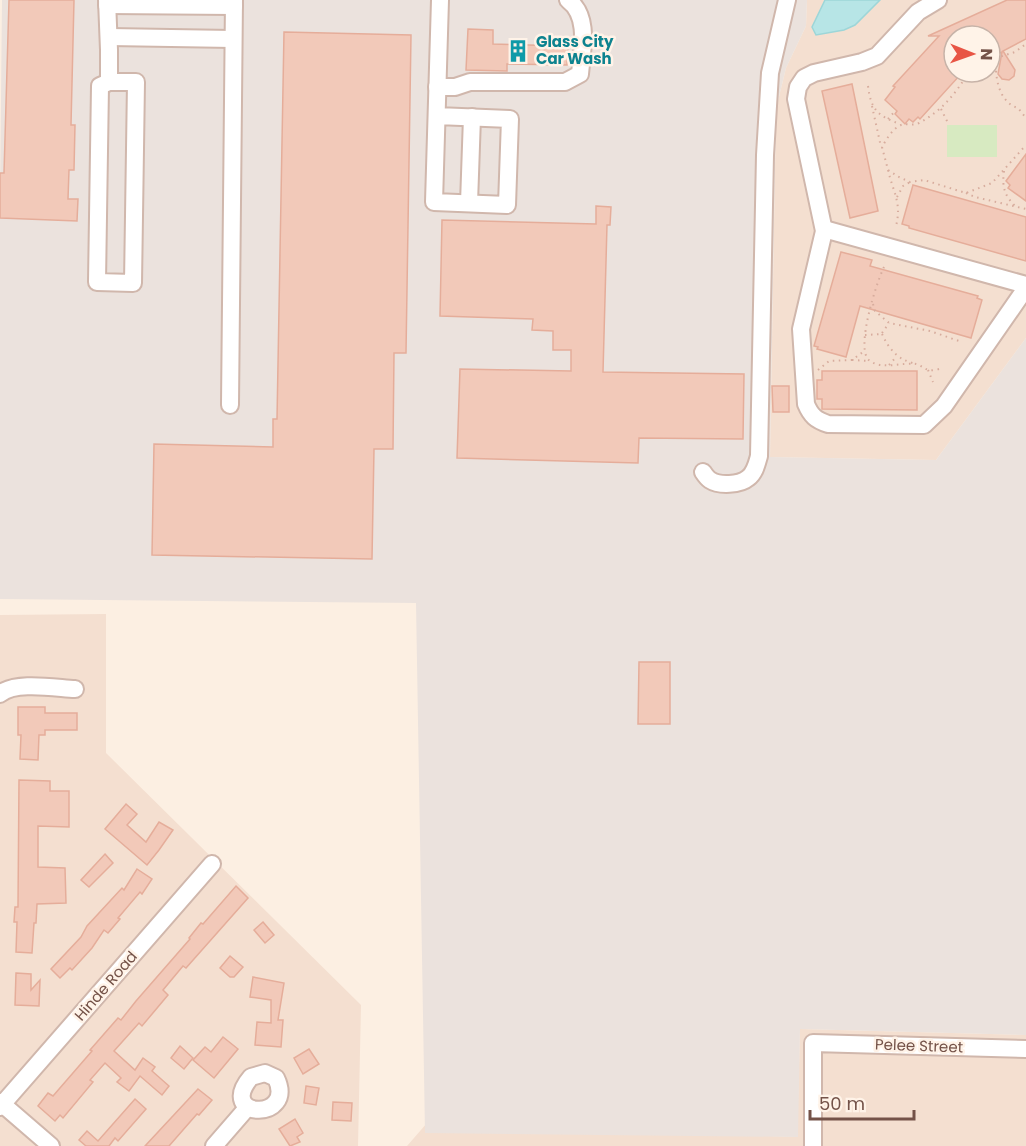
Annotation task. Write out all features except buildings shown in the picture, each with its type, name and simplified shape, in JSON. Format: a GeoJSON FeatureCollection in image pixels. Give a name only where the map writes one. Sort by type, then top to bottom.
{"type":"FeatureCollection","features":[{"type":"Feature","properties":{"kind":"street"},"geometry":{"type":"LineString","coordinates":[[437,116],[510,118],[507,205],[434,202],[440,0]]}},
{"type":"Feature","properties":{"kind":"street"},"geometry":{"type":"LineString","coordinates":[[437,87],[455,87],[470,82],[565,82],[580,74],[583,26],[578,7],[568,0]]}},
{"type":"Feature","properties":{"kind":"street"},"geometry":{"type":"LineString","coordinates":[[703,472],[710,480],[736,483],[748,479],[755,469],[759,456],[765,155],[770,73],[787,0]]}},
{"type":"Feature","properties":{"kind":"street"},"geometry":{"type":"LineString","coordinates":[[824,229],[1026,287],[944,406],[924,426],[828,424],[816,420],[810,413],[807,404],[801,329],[824,229],[796,99],[798,87],[804,78],[814,73],[862,62],[877,56],[918,12],[938,0]]}},
{"type":"Feature","properties":{"kind":"street"},"geometry":{"type":"LineString","coordinates":[[109,82],[107,3],[234,3],[230,405]]}},
{"type":"Feature","properties":{"kind":"street"},"geometry":{"type":"LineString","coordinates":[[109,37],[233,39]]}},
{"type":"Feature","properties":{"kind":"street"},"geometry":{"type":"LineString","coordinates":[[109,82],[136,82],[133,283],[98,282],[100,86],[109,82]]}},
{"type":"Feature","properties":{"kind":"street"},"geometry":{"type":"LineString","coordinates":[[469,203],[472,117]]}},
{"type":"Feature","properties":{"kind":"street"},"geometry":{"type":"LineString","coordinates":[[0,693],[11,688],[23,687],[75,689]]}},
{"type":"Feature","properties":{"kind":"street","name":"Hinde Road"},"geometry":{"type":"LineString","coordinates":[[1,1104],[212,864]]}},
{"type":"Feature","properties":{"kind":"street","name":"Pelee Street"},"geometry":{"type":"LineString","coordinates":[[813,1146],[813,1043],[1026,1049]]}},
{"type":"Feature","properties":{"kind":"street"},"geometry":{"type":"LineString","coordinates":[[1,1104],[51,1146]]}},
{"type":"Feature","properties":{"kind":"street"},"geometry":{"type":"LineString","coordinates":[[214,1146],[247,1108]]}},
{"type":"Feature","properties":{"kind":"path"},"geometry":{"type":"LineString","coordinates":[[1002,57],[1019,50],[1026,44]]}},
{"type":"Feature","properties":{"kind":"path"},"geometry":{"type":"LineString","coordinates":[[872,106],[888,120],[901,125],[915,125],[941,109],[956,94],[962,84]]}},
{"type":"Feature","properties":{"kind":"path"},"geometry":{"type":"LineString","coordinates":[[998,84],[1007,101],[1021,110],[1026,118]]}},
{"type":"Feature","properties":{"kind":"path"},"geometry":{"type":"LineString","coordinates":[[868,86],[882,151],[897,197],[899,213],[896,226]]}},
{"type":"Feature","properties":{"kind":"path"},"geometry":{"type":"LineString","coordinates":[[941,109],[949,125]]}},
{"type":"Feature","properties":{"kind":"path"},"geometry":{"type":"LineString","coordinates":[[888,120],[896,110]]}},
{"type":"Feature","properties":{"kind":"path"},"geometry":{"type":"LineString","coordinates":[[882,151],[892,133],[901,125]]}},
{"type":"Feature","properties":{"kind":"path"},"geometry":{"type":"LineString","coordinates":[[966,193],[988,186],[1026,145]]}},
{"type":"Feature","properties":{"kind":"path"},"geometry":{"type":"LineString","coordinates":[[888,170],[910,182]]}},
{"type":"Feature","properties":{"kind":"path"},"geometry":{"type":"LineString","coordinates":[[1004,171],[1004,190],[1015,206]]}},
{"type":"Feature","properties":{"kind":"path"},"geometry":{"type":"LineString","coordinates":[[897,197],[903,186],[910,182],[924,180],[1026,209]]}},
{"type":"Feature","properties":{"kind":"path"},"geometry":{"type":"LineString","coordinates":[[870,361],[863,352],[865,335],[872,301],[884,267]]}},
{"type":"Feature","properties":{"kind":"path"},"geometry":{"type":"LineString","coordinates":[[872,301],[875,311],[890,323],[930,331],[959,341]]}},
{"type":"Feature","properties":{"kind":"path"},"geometry":{"type":"LineString","coordinates":[[882,334],[890,323]]}},
{"type":"Feature","properties":{"kind":"path"},"geometry":{"type":"LineString","coordinates":[[865,335],[882,334]]}},
{"type":"Feature","properties":{"kind":"path"},"geometry":{"type":"LineString","coordinates":[[882,334],[897,356],[905,361],[928,370],[943,368]]}},
{"type":"Feature","properties":{"kind":"path"},"geometry":{"type":"LineString","coordinates":[[852,360],[863,352]]}},
{"type":"Feature","properties":{"kind":"path"},"geometry":{"type":"LineString","coordinates":[[889,365],[897,356]]}},
{"type":"Feature","properties":{"kind":"path"},"geometry":{"type":"LineString","coordinates":[[813,375],[830,361],[870,361],[889,365],[914,364]]}},
{"type":"Feature","properties":{"kind":"path"},"geometry":{"type":"LineString","coordinates":[[928,370],[933,382]]}},
{"type":"Feature","properties":{"kind":"shaded area"},"geometry":{"type":"Polygon","coordinates":[[[2,0],[807,0],[806,26],[786,68],[776,109],[770,457],[936,460],[1026,338],[1026,1035],[800,1029],[798,1137],[425,1133],[416,603],[0,599],[2,0]]]}},
{"type":"Feature","properties":{"kind":"shaded area"},"geometry":{"type":"Polygon","coordinates":[[[807,0],[1026,0],[1026,338],[936,460],[770,457],[776,109],[786,68],[806,26],[807,0]]]}},
{"type":"Feature","properties":{"kind":"shaded area"},"geometry":{"type":"Polygon","coordinates":[[[106,614],[106,753],[361,1005],[358,1146],[0,1146],[0,615],[106,614]]]}},
{"type":"Feature","properties":{"kind":"shaded area"},"geometry":{"type":"Polygon","coordinates":[[[800,1029],[1026,1035],[1026,1146],[407,1146],[427,1123],[797,1137],[800,1029]]]}},
{"type":"Feature","properties":{"kind":"green space"},"geometry":{"type":"Polygon","coordinates":[[[947,125],[997,125],[997,157],[947,157],[947,125]]]}},
{"type":"Feature","properties":{"kind":"water"},"geometry":{"type":"Polygon","coordinates":[[[825,0],[880,0],[855,25],[844,30],[816,35],[812,27],[825,0]]]}},
{"type":"Feature","properties":{"kind":"place","name":"Glass City Car Wash"},"geometry":{"type":"Point","coordinates":[518,51]}}]}
